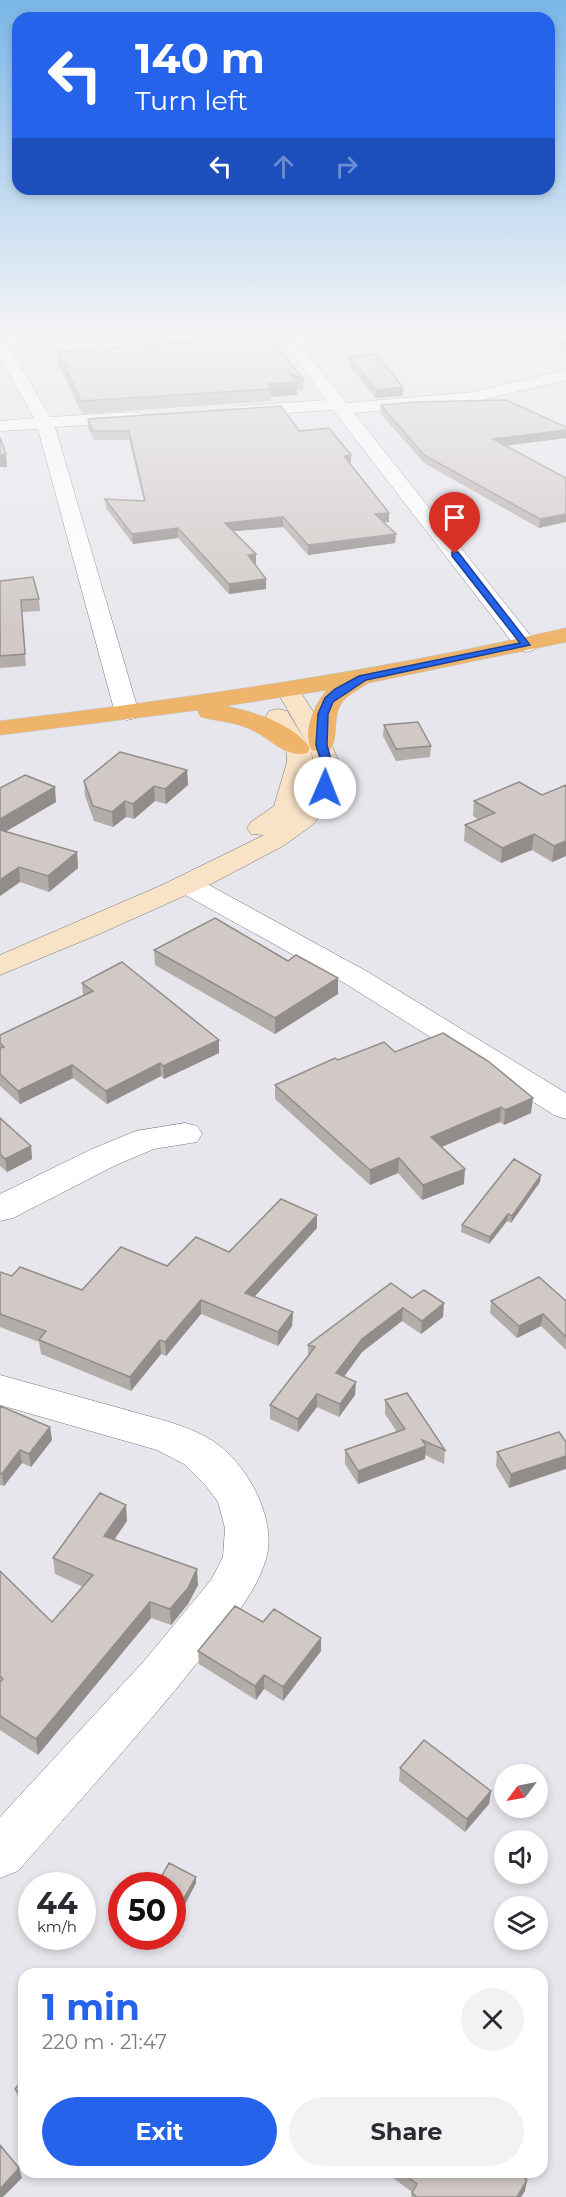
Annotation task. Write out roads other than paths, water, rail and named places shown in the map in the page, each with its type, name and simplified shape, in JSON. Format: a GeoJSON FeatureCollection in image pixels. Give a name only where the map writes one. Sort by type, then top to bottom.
{"type":"FeatureCollection","features":[{"type":"Feature","properties":{"kind":"highway"},"geometry":{"type":"LineString","coordinates":[[0,728],[127,713],[363,678],[566,635]]}},
{"type":"Feature","properties":{"kind":"highway"},"geometry":{"type":"LineString","coordinates":[[127,713],[194,710],[236,714],[264,724],[310,746],[328,700],[351,683],[363,678]]}},
{"type":"Feature","properties":{"kind":"main road"},"geometry":{"type":"LineString","coordinates":[[0,966],[188,885],[258,849],[293,826],[312,810],[325,788],[328,768],[310,746],[276,692]]}},
{"type":"Feature","properties":{"kind":"main road"},"geometry":{"type":"LineString","coordinates":[[0,946],[140,888],[261,828],[286,810],[300,762],[310,746]]}},
{"type":"Feature","properties":{"kind":"street"},"geometry":{"type":"LineString","coordinates":[[48,433],[127,713]]}},
{"type":"Feature","properties":{"kind":"street"},"geometry":{"type":"LineString","coordinates":[[361,433],[526,645]]}},
{"type":"Feature","properties":{"kind":"street"},"geometry":{"type":"LineString","coordinates":[[188,885],[357,978],[566,1108]]}},
{"type":"Feature","properties":{"kind":"street"},"geometry":{"type":"LineString","coordinates":[[0,1209],[104,1157],[148,1139],[184,1134]]}},
{"type":"Feature","properties":{"kind":"street"},"geometry":{"type":"LineString","coordinates":[[0,1390],[169,1438],[199,1454],[222,1475],[238,1497],[246,1528],[245,1558],[227,1593],[160,1675],[0,1854]]}}]}
